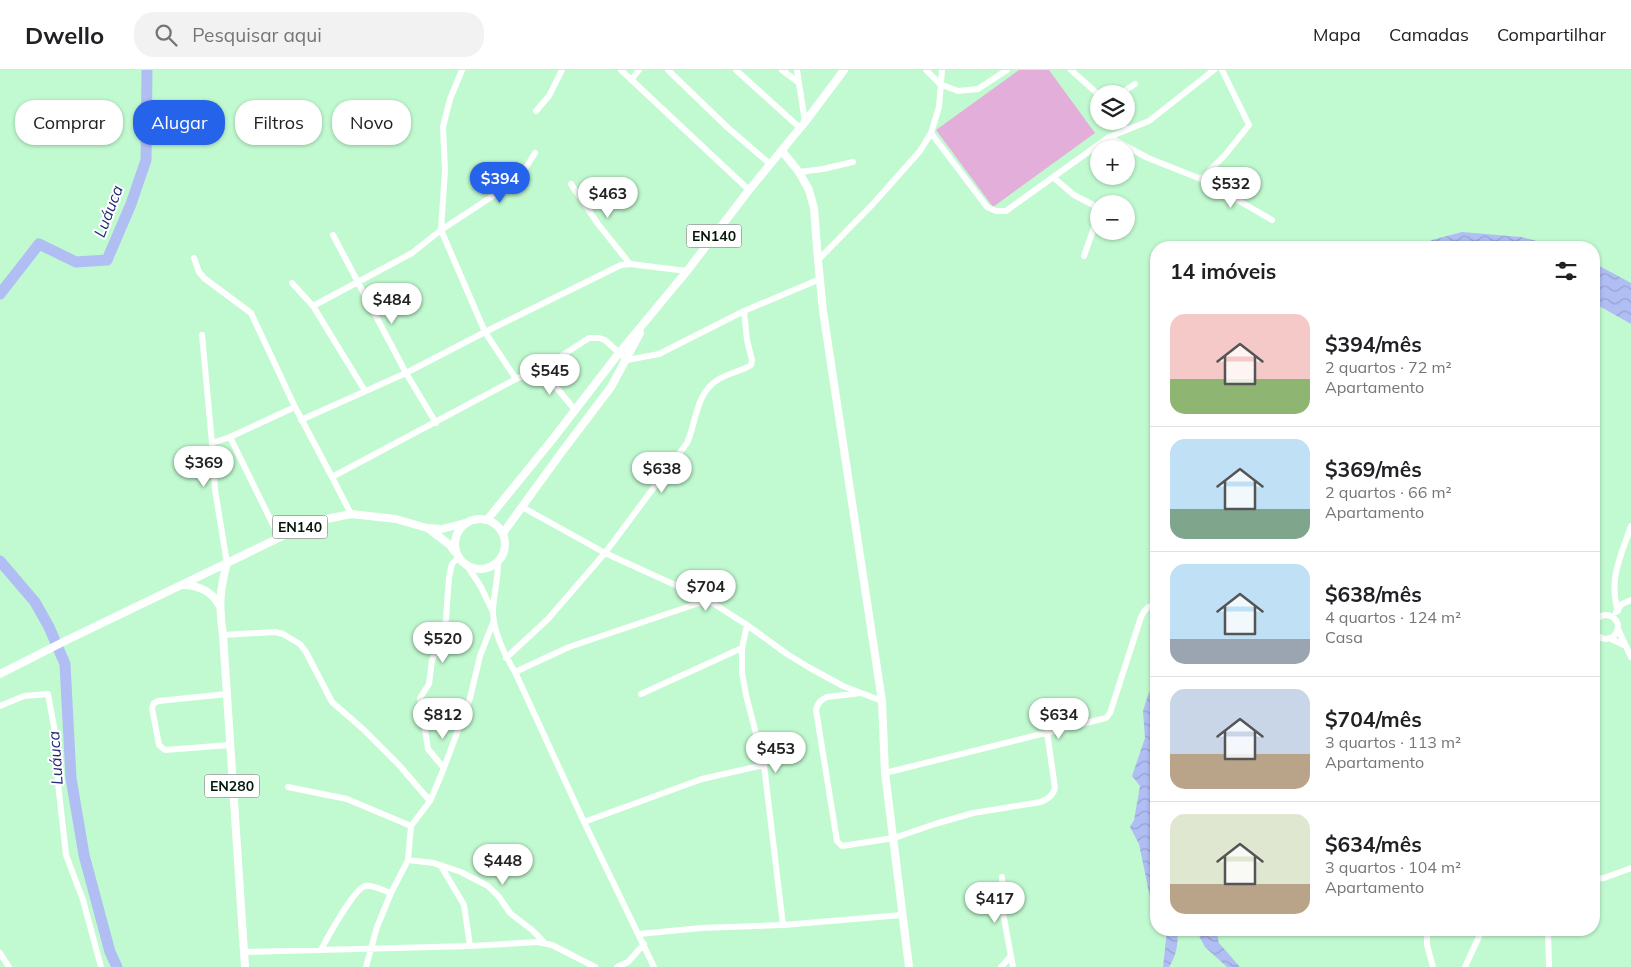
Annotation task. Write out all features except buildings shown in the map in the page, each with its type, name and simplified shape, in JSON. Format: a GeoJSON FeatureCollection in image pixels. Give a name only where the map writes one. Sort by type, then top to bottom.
{"type":"FeatureCollection","features":[{"type":"Feature","properties":{"kind":"main road","name":"EN140"},"geometry":{"type":"LineString","coordinates":[[0,674],[312,522],[352,514],[396,519],[427,528],[442,529],[472,520],[487,520],[619,353],[687,271],[749,190],[803,125],[844,70]]}},
{"type":"Feature","properties":{"kind":"main road"},"geometry":{"type":"LineString","coordinates":[[782,150],[799,172],[809,190],[814,208],[823,311],[882,701],[885,773],[909,967]]}},
{"type":"Feature","properties":{"kind":"main road","name":"EN140"},"geometry":{"type":"LineString","coordinates":[[503,533],[611,387],[627,360],[645,322]]}},
{"type":"Feature","properties":{"kind":"main road"},"geometry":{"type":"LineString","coordinates":[[468,567],[475,570],[484,570],[491,567],[498,563],[505,548],[503,533],[499,527],[487,520]]}},
{"type":"Feature","properties":{"kind":"main road"},"geometry":{"type":"LineString","coordinates":[[456,554],[454,541],[458,531],[465,523]]}},
{"type":"Feature","properties":{"kind":"main road","name":"EN140"},"geometry":{"type":"LineString","coordinates":[[427,528],[450,545],[468,567]]}},
{"type":"Feature","properties":{"kind":"main road","name":"EN280"},"geometry":{"type":"LineString","coordinates":[[227,563],[219,605],[223,635],[245,967]]}},
{"type":"Feature","properties":{"kind":"main road"},"geometry":{"type":"LineString","coordinates":[[182,584],[195,585],[204,589],[216,598],[219,605]]}},
{"type":"Feature","properties":{"kind":"street"},"geometry":{"type":"LineString","coordinates":[[462,70],[450,99],[444,127],[441,230],[485,332],[516,379]]}},
{"type":"Feature","properties":{"kind":"street"},"geometry":{"type":"LineString","coordinates":[[536,111],[549,96],[562,70]]}},
{"type":"Feature","properties":{"kind":"street"},"geometry":{"type":"LineString","coordinates":[[621,70],[749,190]]}},
{"type":"Feature","properties":{"kind":"street"},"geometry":{"type":"LineString","coordinates":[[631,80],[639,70]]}},
{"type":"Feature","properties":{"kind":"street"},"geometry":{"type":"LineString","coordinates":[[668,70],[727,127],[770,164]]}},
{"type":"Feature","properties":{"kind":"street"},"geometry":{"type":"LineString","coordinates":[[736,70],[803,125]]}},
{"type":"Feature","properties":{"kind":"street"},"geometry":{"type":"LineString","coordinates":[[782,70],[798,82]]}},
{"type":"Feature","properties":{"kind":"street"},"geometry":{"type":"LineString","coordinates":[[797,70],[803,125]]}},
{"type":"Feature","properties":{"kind":"street"},"geometry":{"type":"LineString","coordinates":[[926,70],[940,84],[958,91],[978,89],[1007,70]]}},
{"type":"Feature","properties":{"kind":"street"},"geometry":{"type":"LineString","coordinates":[[818,260],[920,151],[931,133],[939,108],[942,70]]}},
{"type":"Feature","properties":{"kind":"street"},"geometry":{"type":"LineString","coordinates":[[1072,70],[1090,87]]}},
{"type":"Feature","properties":{"kind":"street"},"geometry":{"type":"LineString","coordinates":[[1135,126],[1149,120],[1214,70]]}},
{"type":"Feature","properties":{"kind":"street"},"geometry":{"type":"LineString","coordinates":[[1201,179],[1225,156],[1249,125],[1222,70]]}},
{"type":"Feature","properties":{"kind":"street"},"geometry":{"type":"LineString","coordinates":[[931,133],[988,206],[996,211],[1006,211],[1109,137],[1127,130]]}},
{"type":"Feature","properties":{"kind":"street"},"geometry":{"type":"LineString","coordinates":[[1109,137],[1148,158],[1201,179],[1272,220]]}},
{"type":"Feature","properties":{"kind":"street"},"geometry":{"type":"LineString","coordinates":[[313,306],[412,253],[441,230],[502,190],[525,169],[535,154]]}},
{"type":"Feature","properties":{"kind":"street"},"geometry":{"type":"LineString","coordinates":[[799,172],[853,162]]}},
{"type":"Feature","properties":{"kind":"street"},"geometry":{"type":"LineString","coordinates":[[1054,178],[1074,195],[1090,203]]}},
{"type":"Feature","properties":{"kind":"street"},"geometry":{"type":"LineString","coordinates":[[571,184],[598,224],[630,264]]}},
{"type":"Feature","properties":{"kind":"street"},"geometry":{"type":"LineString","coordinates":[[332,235],[406,373],[436,423]]}},
{"type":"Feature","properties":{"kind":"street"},"geometry":{"type":"LineString","coordinates":[[1084,256],[1090,239]]}},
{"type":"Feature","properties":{"kind":"street"},"geometry":{"type":"LineString","coordinates":[[194,258],[199,272],[204,278],[251,313],[301,420],[352,514]]}},
{"type":"Feature","properties":{"kind":"street"},"geometry":{"type":"LineString","coordinates":[[301,420],[406,373],[621,265],[630,264],[687,271]]}},
{"type":"Feature","properties":{"kind":"street"},"geometry":{"type":"LineString","coordinates":[[332,477],[516,379],[541,369],[589,338],[604,340],[627,360],[659,354],[744,311],[820,279]]}},
{"type":"Feature","properties":{"kind":"street"},"geometry":{"type":"LineString","coordinates":[[292,283],[313,306],[365,391]]}},
{"type":"Feature","properties":{"kind":"street"},"geometry":{"type":"LineString","coordinates":[[506,658],[548,619],[605,553],[687,443],[692,433],[693,422],[709,385],[751,365],[752,360],[747,340],[744,311]]}},
{"type":"Feature","properties":{"kind":"street"},"geometry":{"type":"LineString","coordinates":[[202,335],[215,490],[227,563]]}},
{"type":"Feature","properties":{"kind":"street"},"geometry":{"type":"LineString","coordinates":[[541,369],[575,410]]}},
{"type":"Feature","properties":{"kind":"street"},"geometry":{"type":"LineString","coordinates":[[212,443],[230,437],[295,407]]}},
{"type":"Feature","properties":{"kind":"street"},"geometry":{"type":"LineString","coordinates":[[230,437],[279,537]]}},
{"type":"Feature","properties":{"kind":"street"},"geometry":{"type":"LineString","coordinates":[[522,507],[605,553],[708,600],[787,654],[843,686],[882,701]]}},
{"type":"Feature","properties":{"kind":"street"},"geometry":{"type":"LineString","coordinates":[[1618,611],[1613,588],[1616,570],[1631,526]]}},
{"type":"Feature","properties":{"kind":"street"},"geometry":{"type":"LineString","coordinates":[[443,767],[428,749],[420,698],[429,684],[432,660],[441,641],[446,620],[449,577],[456,554]]}},
{"type":"Feature","properties":{"kind":"street"},"geometry":{"type":"LineString","coordinates":[[498,563],[498,579],[493,611],[506,658],[515,672],[584,822],[654,967]]}},
{"type":"Feature","properties":{"kind":"street"},"geometry":{"type":"LineString","coordinates":[[468,567],[493,611]]}},
{"type":"Feature","properties":{"kind":"street"},"geometry":{"type":"LineString","coordinates":[[515,672],[569,646],[708,600]]}},
{"type":"Feature","properties":{"kind":"street"},"geometry":{"type":"LineString","coordinates":[[1600,616],[1610,615],[1618,611],[1622,604],[1631,600]]}},
{"type":"Feature","properties":{"kind":"street"},"geometry":{"type":"LineString","coordinates":[[885,773],[1106,718],[1110,713],[1145,609],[1150,606]]}},
{"type":"Feature","properties":{"kind":"street"},"geometry":{"type":"LineString","coordinates":[[1610,615],[1618,622],[1618,629],[1631,657]]}},
{"type":"Feature","properties":{"kind":"street"},"geometry":{"type":"LineString","coordinates":[[366,967],[391,893],[408,860],[410,826],[430,801],[442,773],[470,698],[480,656],[494,619]]}},
{"type":"Feature","properties":{"kind":"street"},"geometry":{"type":"LineString","coordinates":[[747,625],[742,648],[742,672],[764,765],[783,925]]}},
{"type":"Feature","properties":{"kind":"street"},"geometry":{"type":"LineString","coordinates":[[1600,640],[1615,635],[1618,629]]}},
{"type":"Feature","properties":{"kind":"street"},"geometry":{"type":"LineString","coordinates":[[223,635],[275,632],[283,634],[300,644],[332,702],[400,765],[430,801]]}},
{"type":"Feature","properties":{"kind":"street"},"geometry":{"type":"LineString","coordinates":[[1600,634],[1626,646]]}},
{"type":"Feature","properties":{"kind":"street"},"geometry":{"type":"LineString","coordinates":[[641,694],[742,648]]}},
{"type":"Feature","properties":{"kind":"street"},"geometry":{"type":"LineString","coordinates":[[861,693],[827,697],[818,704],[816,710],[837,842],[842,846],[894,838],[974,813],[1041,802],[1048,799],[1053,794],[1055,788],[1048,732]]}},
{"type":"Feature","properties":{"kind":"street"},"geometry":{"type":"LineString","coordinates":[[0,706],[24,696],[48,694],[56,738],[58,783],[66,855],[83,900],[102,967]]}},
{"type":"Feature","properties":{"kind":"street"},"geometry":{"type":"LineString","coordinates":[[226,694],[158,701],[154,703],[152,708],[159,745],[165,750],[230,745]]}},
{"type":"Feature","properties":{"kind":"street"},"geometry":{"type":"LineString","coordinates":[[584,822],[702,779],[764,765]]}},
{"type":"Feature","properties":{"kind":"street"},"geometry":{"type":"LineString","coordinates":[[288,787],[347,799],[410,826]]}},
{"type":"Feature","properties":{"kind":"street"},"geometry":{"type":"LineString","coordinates":[[408,860],[437,864],[461,872],[488,886],[499,897],[510,913],[545,943]]}},
{"type":"Feature","properties":{"kind":"street"},"geometry":{"type":"LineString","coordinates":[[437,864],[448,878],[464,906],[470,946]]}},
{"type":"Feature","properties":{"kind":"street"},"geometry":{"type":"LineString","coordinates":[[1600,878],[1631,868]]}},
{"type":"Feature","properties":{"kind":"street"},"geometry":{"type":"LineString","coordinates":[[1002,877],[1003,913],[1013,967]]}},
{"type":"Feature","properties":{"kind":"street"},"geometry":{"type":"LineString","coordinates":[[321,950],[340,916],[361,888],[368,886],[391,893]]}},
{"type":"Feature","properties":{"kind":"street"},"geometry":{"type":"LineString","coordinates":[[639,934],[701,928],[783,925],[902,915]]}},
{"type":"Feature","properties":{"kind":"street"},"geometry":{"type":"LineString","coordinates":[[1427,936],[1432,967]]}},
{"type":"Feature","properties":{"kind":"street"},"geometry":{"type":"LineString","coordinates":[[1465,967],[1479,936]]}},
{"type":"Feature","properties":{"kind":"street"},"geometry":{"type":"LineString","coordinates":[[1548,936],[1549,967]]}},
{"type":"Feature","properties":{"kind":"street"},"geometry":{"type":"LineString","coordinates":[[243,952],[470,946],[538,942],[545,943],[595,967]]}},
{"type":"Feature","properties":{"kind":"street"},"geometry":{"type":"LineString","coordinates":[[617,967],[628,962],[644,944]]}},
{"type":"Feature","properties":{"kind":"street"},"geometry":{"type":"LineString","coordinates":[[0,953],[9,967]]}},
{"type":"Feature","properties":{"kind":"street"},"geometry":{"type":"LineString","coordinates":[[1002,967],[1010,957]]}},
{"type":"Feature","properties":{"kind":"shaded area"},"geometry":{"type":"Polygon","coordinates":[[[1019,70],[1049,70],[1090,126],[1090,130],[1095,133],[993,207],[936,130],[1019,70]]]}},
{"type":"Feature","properties":{"kind":"water"},"geometry":{"type":"Polygon","coordinates":[[[1462,232],[1521,237],[1536,241],[1430,241],[1462,232]]]}},
{"type":"Feature","properties":{"kind":"water"},"geometry":{"type":"Polygon","coordinates":[[[1600,266],[1631,283],[1631,324],[1600,306],[1600,266]]]}},
{"type":"Feature","properties":{"kind":"water"},"geometry":{"type":"Polygon","coordinates":[[[1150,691],[1150,897],[1139,844],[1130,827],[1134,820],[1140,786],[1132,776],[1145,738],[1143,711],[1150,691]]]}},
{"type":"Feature","properties":{"kind":"water"},"geometry":{"type":"Polygon","coordinates":[[[1166,936],[1178,936],[1175,954],[1169,967],[1163,967],[1166,936]]]}},
{"type":"Feature","properties":{"kind":"water"},"geometry":{"type":"Polygon","coordinates":[[[1199,936],[1217,936],[1219,943],[1240,967],[1227,967],[1205,947],[1199,936]]]}},
{"type":"Feature","properties":{"kind":"waterway","name":"Luáuca"},"geometry":{"type":"LineString","coordinates":[[0,294],[39,244],[76,262],[107,260],[131,204],[146,160],[147,70]]}},
{"type":"Feature","properties":{"kind":"waterway","name":"Luáuca"},"geometry":{"type":"LineString","coordinates":[[0,561],[35,602],[49,627],[65,664],[71,778],[84,855],[110,952],[117,967]]}}]}
